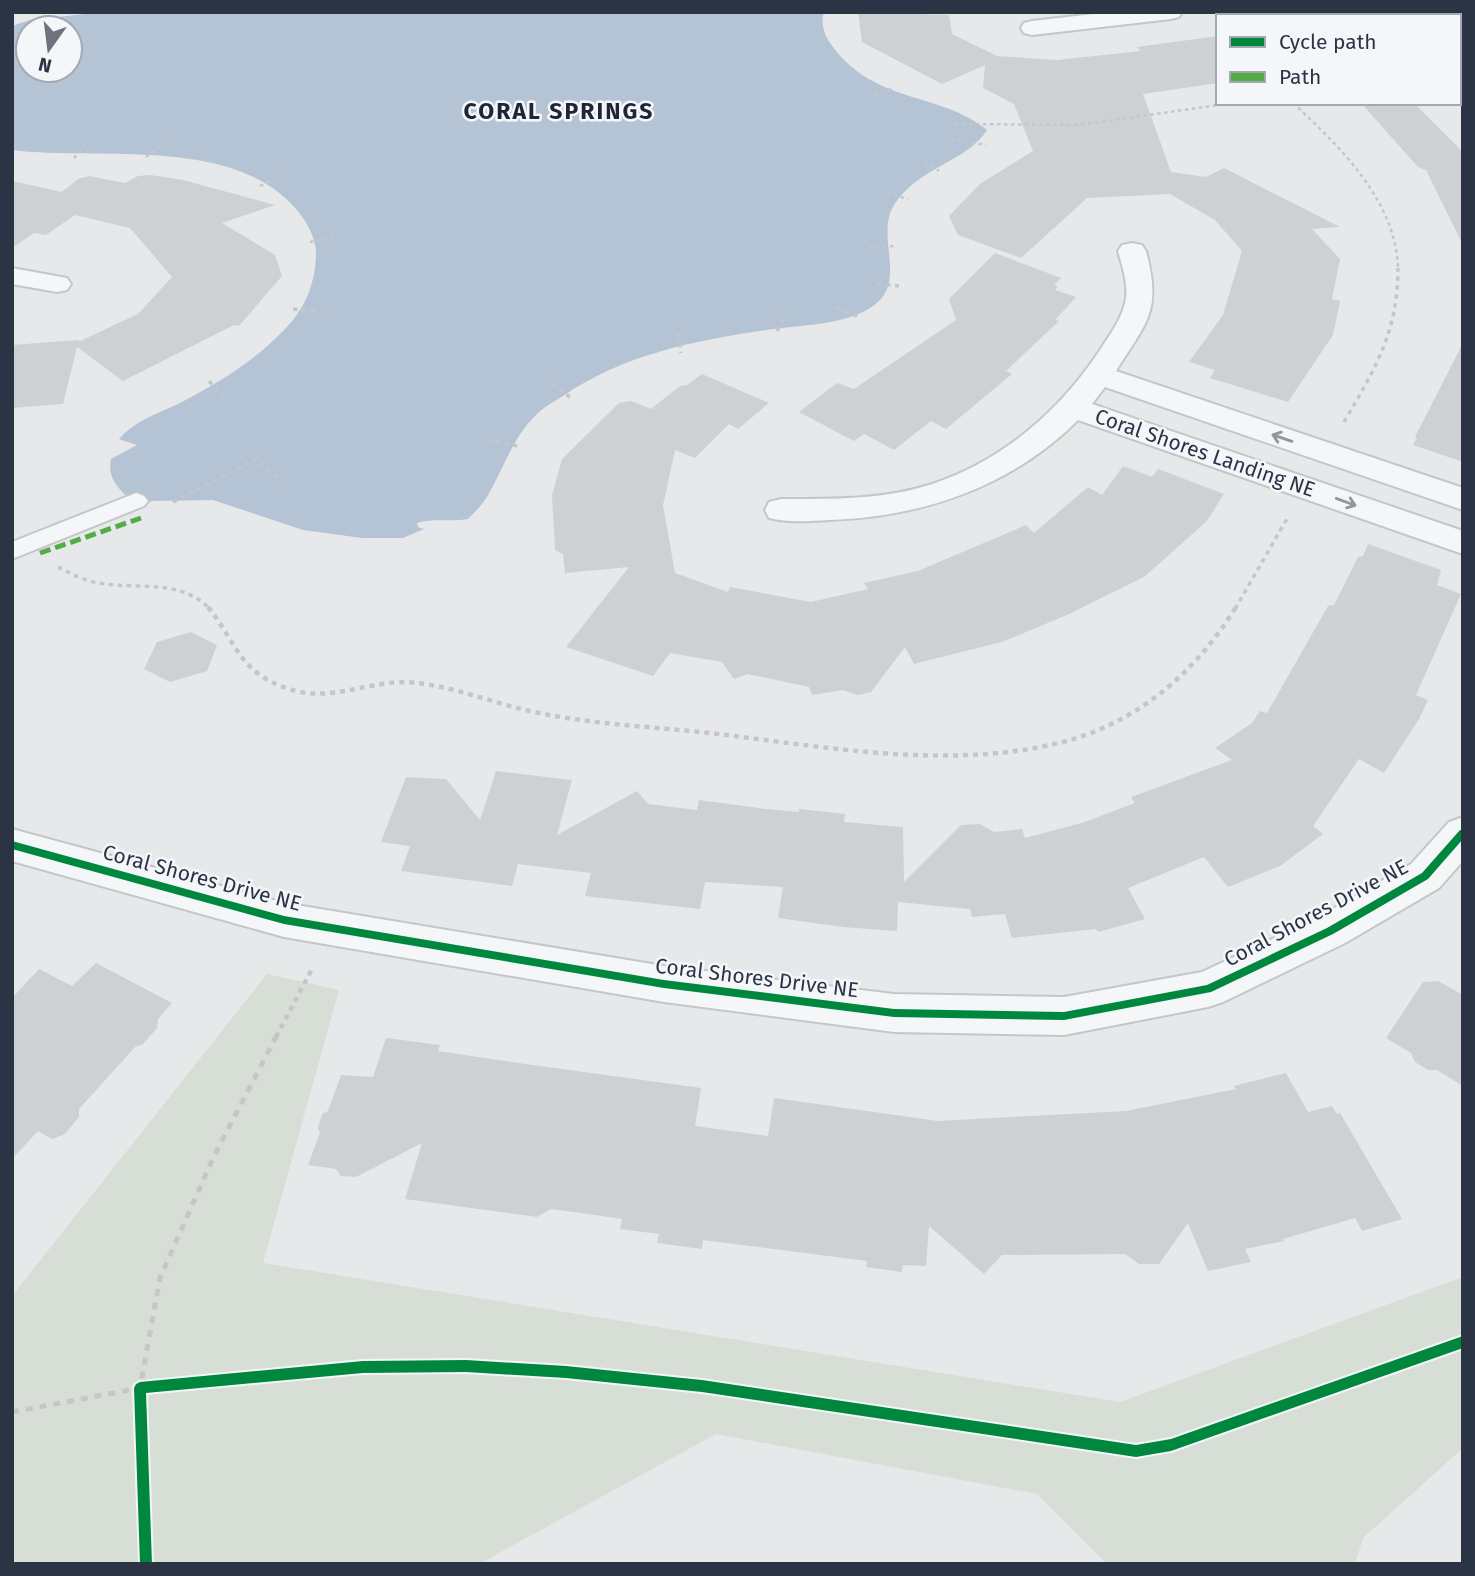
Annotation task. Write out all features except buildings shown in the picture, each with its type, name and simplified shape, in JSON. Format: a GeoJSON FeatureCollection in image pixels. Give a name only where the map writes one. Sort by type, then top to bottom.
{"type":"FeatureCollection","features":[{"type":"Feature","properties":{"kind":"street"},"geometry":{"type":"LineString","coordinates":[[1032,28],[1171,12]]}},
{"type":"Feature","properties":{"kind":"street"},"geometry":{"type":"LineString","coordinates":[[1098,375],[1133,319],[1140,302],[1132,251]]}},
{"type":"Feature","properties":{"kind":"street"},"geometry":{"type":"LineString","coordinates":[[12,276],[57,285]]}},
{"type":"Feature","properties":{"kind":"street","name":"Coral Shores Landing NE"},"geometry":{"type":"LineString","coordinates":[[1463,499],[1098,375],[1073,408],[1463,543]]}},
{"type":"Feature","properties":{"kind":"street"},"geometry":{"type":"LineString","coordinates":[[781,510],[856,510],[927,497],[967,481],[1014,457],[1073,408]]}},
{"type":"Feature","properties":{"kind":"street","name":"Coral Shores Drive NE"},"geometry":{"type":"LineString","coordinates":[[12,845],[284,920],[664,984],[894,1013],[1064,1016],[1208,989],[1330,931],[1425,876],[1463,833]]}},
{"type":"Feature","properties":{"kind":"lane"},"geometry":{"type":"LineString","coordinates":[[21,547],[136,501]]}},
{"type":"Feature","properties":{"kind":"path"},"geometry":{"type":"LineString","coordinates":[[875,95],[893,89]]}},
{"type":"Feature","properties":{"kind":"path"},"geometry":{"type":"LineString","coordinates":[[955,124],[1079,125],[1217,105]]}},
{"type":"Feature","properties":{"kind":"path"},"geometry":{"type":"LineString","coordinates":[[1295,105],[1328,134],[1363,176],[1381,208],[1393,244],[1397,305],[1390,332],[1374,370],[1340,428]]}},
{"type":"Feature","properties":{"kind":"path"},"geometry":{"type":"LineString","coordinates":[[951,139],[986,145]]}},
{"type":"Feature","properties":{"kind":"path"},"geometry":{"type":"LineString","coordinates":[[74,158],[86,144]]}},
{"type":"Feature","properties":{"kind":"path"},"geometry":{"type":"LineString","coordinates":[[146,157],[163,144]]}},
{"type":"Feature","properties":{"kind":"path"},"geometry":{"type":"LineString","coordinates":[[925,162],[939,171]]}},
{"type":"Feature","properties":{"kind":"path"},"geometry":{"type":"LineString","coordinates":[[260,186],[286,173]]}},
{"type":"Feature","properties":{"kind":"path"},"geometry":{"type":"LineString","coordinates":[[887,193],[908,199]]}},
{"type":"Feature","properties":{"kind":"path"},"geometry":{"type":"LineString","coordinates":[[310,242],[337,237]]}},
{"type":"Feature","properties":{"kind":"path"},"geometry":{"type":"LineString","coordinates":[[869,247],[896,246]]}},
{"type":"Feature","properties":{"kind":"path"},"geometry":{"type":"LineString","coordinates":[[877,284],[899,286]]}},
{"type":"Feature","properties":{"kind":"path"},"geometry":{"type":"LineString","coordinates":[[836,308],[857,316]]}},
{"type":"Feature","properties":{"kind":"path"},"geometry":{"type":"LineString","coordinates":[[293,309],[321,312]]}},
{"type":"Feature","properties":{"kind":"path"},"geometry":{"type":"LineString","coordinates":[[777,331],[785,316]]}},
{"type":"Feature","properties":{"kind":"path"},"geometry":{"type":"LineString","coordinates":[[678,334],[681,353]]}},
{"type":"Feature","properties":{"kind":"path"},"geometry":{"type":"LineString","coordinates":[[209,381],[223,396]]}},
{"type":"Feature","properties":{"kind":"path"},"geometry":{"type":"LineString","coordinates":[[552,384],[570,397]]}},
{"type":"Feature","properties":{"kind":"path"},"geometry":{"type":"LineString","coordinates":[[486,440],[517,446]]}},
{"type":"Feature","properties":{"kind":"path"},"geometry":{"type":"LineString","coordinates":[[164,506],[256,459],[282,480]]}},
{"type":"Feature","properties":{"kind":"path"},"geometry":{"type":"LineString","coordinates":[[21,547],[84,580],[101,584],[171,589],[198,597],[217,618],[242,660],[289,689],[311,695],[333,695],[390,681],[418,682],[537,714],[913,757],[985,756],[1044,746],[1100,729],[1145,706],[1183,678],[1209,650],[1292,510]]}},
{"type":"Feature","properties":{"kind":"path"},"geometry":{"type":"LineString","coordinates":[[140,1402],[140,1388],[160,1278],[213,1158],[332,929]]}},
{"type":"Feature","properties":{"kind":"path"},"geometry":{"type":"LineString","coordinates":[[12,1412],[153,1387]]}},
{"type":"Feature","properties":{"kind":"shaded area"},"geometry":{"type":"Polygon","coordinates":[[[267,974],[339,990],[263,1263],[1120,1402],[1463,1277],[1463,1448],[1363,1538],[1355,1564],[1107,1564],[1037,1494],[716,1434],[479,1564],[12,1564],[12,1296],[267,974]]]}},
{"type":"Feature","properties":{"kind":"water"},"geometry":{"type":"Polygon","coordinates":[[[103,12],[824,12],[823,26],[833,47],[868,79],[949,109],[987,130],[967,150],[916,182],[894,205],[889,216],[888,229],[889,280],[886,291],[869,309],[829,322],[745,333],[664,350],[612,369],[587,381],[537,414],[515,442],[486,498],[468,519],[417,523],[418,527],[424,529],[403,538],[362,538],[303,530],[213,500],[152,501],[139,508],[114,481],[111,459],[137,445],[119,439],[126,432],[141,421],[182,402],[235,371],[271,343],[290,324],[303,305],[311,285],[316,252],[314,240],[296,209],[269,186],[237,170],[201,161],[163,156],[12,150],[14,25],[14,84],[84,84],[84,14],[103,12]]]}},
{"type":"Feature","properties":{"kind":"marked path"},"geometry":{"type":"LineString","coordinates":[[40,553],[141,518]]}},
{"type":"Feature","properties":{"kind":"cycle path"},"geometry":{"type":"LineString","coordinates":[[12,845],[284,920],[664,984],[894,1013],[1064,1016],[1208,989],[1330,931],[1425,876],[1463,833]]}},
{"type":"Feature","properties":{"kind":"cycle path"},"geometry":{"type":"LineString","coordinates":[[146,1564],[140,1388],[363,1367],[466,1366],[566,1372],[702,1386],[1136,1451],[1171,1445],[1463,1342]]}},
{"type":"Feature","properties":{"kind":"district","name":"CORAL SPRINGS"},"geometry":{"type":"Point","coordinates":[559,111]}}]}
